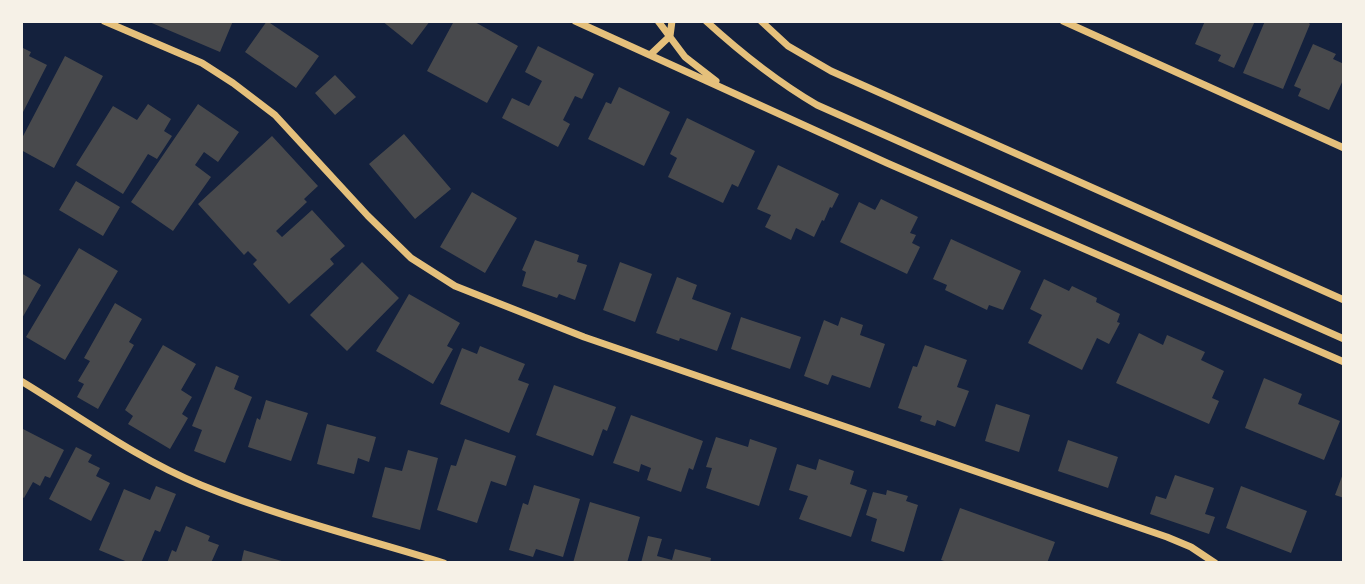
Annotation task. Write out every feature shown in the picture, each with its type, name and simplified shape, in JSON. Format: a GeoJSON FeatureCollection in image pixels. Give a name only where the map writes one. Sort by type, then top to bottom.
{"type":"FeatureCollection","features":[{"type":"Feature","properties":{"kind":"street"},"geometry":{"type":"LineString","coordinates":[[104,21],[202,63],[233,83],[275,115],[368,216],[411,258],[455,286],[584,337],[1167,537],[1191,547],[1215,563]]}},
{"type":"Feature","properties":{"kind":"street"},"geometry":{"type":"LineString","coordinates":[[575,21],[887,163],[1344,362]]}},
{"type":"Feature","properties":{"kind":"street"},"geometry":{"type":"LineString","coordinates":[[659,21],[685,57],[728,90]]}},
{"type":"Feature","properties":{"kind":"street"},"geometry":{"type":"LineString","coordinates":[[650,55],[670,36],[672,21]]}},
{"type":"Feature","properties":{"kind":"street"},"geometry":{"type":"LineString","coordinates":[[706,21],[741,53],[784,86],[817,104],[1344,339]]}},
{"type":"Feature","properties":{"kind":"street"},"geometry":{"type":"LineString","coordinates":[[761,21],[788,46],[831,71],[1344,300]]}},
{"type":"Feature","properties":{"kind":"street"},"geometry":{"type":"LineString","coordinates":[[1063,21],[1344,148]]}},
{"type":"Feature","properties":{"kind":"street"},"geometry":{"type":"LineString","coordinates":[[21,381],[153,461],[199,484],[243,501],[444,563]]}},
{"type":"Feature","properties":{"kind":"building"},"geometry":{"type":"Polygon","coordinates":[[[147,21],[233,21],[220,52],[147,21]]]}},
{"type":"Feature","properties":{"kind":"building"},"geometry":{"type":"Polygon","coordinates":[[[267,21],[319,56],[296,88],[245,52],[267,21]]]}},
{"type":"Feature","properties":{"kind":"building"},"geometry":{"type":"Polygon","coordinates":[[[382,21],[430,21],[412,45],[382,21]]]}},
{"type":"Feature","properties":{"kind":"building"},"geometry":{"type":"Polygon","coordinates":[[[454,21],[473,21],[518,46],[487,103],[427,71],[454,21]]]}},
{"type":"Feature","properties":{"kind":"building"},"geometry":{"type":"Polygon","coordinates":[[[1205,21],[1255,21],[1234,68],[1218,61],[1221,55],[1195,44],[1205,21]]]}},
{"type":"Feature","properties":{"kind":"building"},"geometry":{"type":"Polygon","coordinates":[[[1265,21],[1306,21],[1310,24],[1283,89],[1243,73],[1265,21]]]}},
{"type":"Feature","properties":{"kind":"building"},"geometry":{"type":"Polygon","coordinates":[[[1313,44],[1336,54],[1333,59],[1344,64],[1344,78],[1329,110],[1298,96],[1301,89],[1294,86],[1313,44]]]}},
{"type":"Feature","properties":{"kind":"building"},"geometry":{"type":"Polygon","coordinates":[[[538,46],[594,74],[582,99],[575,96],[563,120],[570,124],[558,147],[502,118],[512,98],[529,106],[542,81],[525,72],[538,46]]]}},
{"type":"Feature","properties":{"kind":"building"},"geometry":{"type":"Polygon","coordinates":[[[21,47],[31,52],[29,56],[47,65],[21,116],[21,47]]]}},
{"type":"Feature","properties":{"kind":"building"},"geometry":{"type":"Polygon","coordinates":[[[65,56],[103,76],[54,168],[21,150],[21,140],[65,56]]]}},
{"type":"Feature","properties":{"kind":"building"},"geometry":{"type":"Polygon","coordinates":[[[335,75],[356,97],[335,115],[315,93],[335,75]]]}},
{"type":"Feature","properties":{"kind":"building"},"geometry":{"type":"Polygon","coordinates":[[[619,87],[670,112],[644,166],[588,139],[606,102],[611,104],[619,87]]]}},
{"type":"Feature","properties":{"kind":"building"},"geometry":{"type":"Polygon","coordinates":[[[148,104],[171,119],[164,131],[172,136],[157,159],[148,154],[123,194],[76,165],[113,106],[137,120],[148,104]]]}},
{"type":"Feature","properties":{"kind":"building"},"geometry":{"type":"Polygon","coordinates":[[[198,104],[239,132],[218,162],[204,152],[195,165],[211,177],[173,231],[131,202],[198,104]]]}},
{"type":"Feature","properties":{"kind":"building"},"geometry":{"type":"Polygon","coordinates":[[[687,118],[755,151],[738,187],[732,184],[723,203],[668,177],[677,158],[670,154],[687,118]]]}},
{"type":"Feature","properties":{"kind":"building"},"geometry":{"type":"Polygon","coordinates":[[[404,134],[451,189],[415,219],[369,164],[404,134]]]}},
{"type":"Feature","properties":{"kind":"building"},"geometry":{"type":"Polygon","coordinates":[[[272,136],[318,186],[304,199],[307,202],[276,231],[282,237],[312,210],[345,246],[330,259],[334,264],[289,304],[253,264],[257,260],[248,251],[244,255],[198,204],[272,136]]]}},
{"type":"Feature","properties":{"kind":"building"},"geometry":{"type":"Polygon","coordinates":[[[778,165],[839,194],[814,237],[796,228],[791,240],[765,227],[771,215],[757,209],[778,165]]]}},
{"type":"Feature","properties":{"kind":"building"},"geometry":{"type":"Polygon","coordinates":[[[76,181],[120,207],[103,236],[59,210],[76,181]]]}},
{"type":"Feature","properties":{"kind":"building"},"geometry":{"type":"Polygon","coordinates":[[[472,192],[517,218],[485,273],[440,247],[472,192]]]}},
{"type":"Feature","properties":{"kind":"building"},"geometry":{"type":"Polygon","coordinates":[[[881,199],[918,217],[910,233],[916,235],[912,243],[920,247],[907,274],[840,242],[859,202],[875,210],[881,199]]]}},
{"type":"Feature","properties":{"kind":"building"},"geometry":{"type":"Polygon","coordinates":[[[951,239],[1021,271],[1003,310],[989,305],[987,310],[945,290],[947,285],[933,279],[951,239]]]}},
{"type":"Feature","properties":{"kind":"building"},"geometry":{"type":"Polygon","coordinates":[[[535,240],[579,255],[577,262],[587,265],[575,300],[559,294],[557,298],[522,286],[526,272],[522,270],[535,240]]]}},
{"type":"Feature","properties":{"kind":"building"},"geometry":{"type":"Polygon","coordinates":[[[79,248],[118,271],[65,360],[26,337],[79,248]]]}},
{"type":"Feature","properties":{"kind":"building"},"geometry":{"type":"Polygon","coordinates":[[[362,262],[399,298],[347,351],[310,315],[362,262]]]}},
{"type":"Feature","properties":{"kind":"building"},"geometry":{"type":"Polygon","coordinates":[[[620,262],[652,274],[635,322],[603,310],[620,262]]]}},
{"type":"Feature","properties":{"kind":"building"},"geometry":{"type":"Polygon","coordinates":[[[21,273],[41,285],[21,320],[21,273]]]}},
{"type":"Feature","properties":{"kind":"building"},"geometry":{"type":"Polygon","coordinates":[[[677,277],[697,285],[692,299],[731,313],[717,351],[656,333],[677,277]]]}},
{"type":"Feature","properties":{"kind":"building"},"geometry":{"type":"Polygon","coordinates":[[[1044,279],[1069,291],[1072,286],[1097,298],[1096,302],[1120,314],[1117,322],[1120,323],[1109,344],[1097,338],[1082,370],[1028,343],[1042,315],[1030,309],[1044,279]]]}},
{"type":"Feature","properties":{"kind":"building"},"geometry":{"type":"Polygon","coordinates":[[[409,294],[460,323],[447,346],[453,349],[433,384],[376,351],[409,294]]]}},
{"type":"Feature","properties":{"kind":"building"},"geometry":{"type":"Polygon","coordinates":[[[115,303],[142,319],[129,342],[134,345],[98,409],[77,397],[84,384],[78,381],[90,361],[84,358],[115,303]]]}},
{"type":"Feature","properties":{"kind":"building"},"geometry":{"type":"Polygon","coordinates":[[[741,317],[801,337],[790,369],[731,349],[741,317]]]}},
{"type":"Feature","properties":{"kind":"building"},"geometry":{"type":"Polygon","coordinates":[[[841,317],[863,325],[860,335],[885,344],[870,388],[832,375],[828,385],[804,376],[824,320],[838,326],[841,317]]]}},
{"type":"Feature","properties":{"kind":"building"},"geometry":{"type":"Polygon","coordinates":[[[1139,333],[1163,345],[1167,335],[1205,352],[1201,360],[1224,371],[1212,398],[1219,401],[1209,424],[1116,383],[1139,333]]]}},
{"type":"Feature","properties":{"kind":"building"},"geometry":{"type":"Polygon","coordinates":[[[163,345],[196,364],[181,390],[192,397],[182,414],[188,418],[170,449],[128,424],[133,416],[125,410],[163,345]]]}},
{"type":"Feature","properties":{"kind":"building"},"geometry":{"type":"Polygon","coordinates":[[[925,345],[967,360],[957,387],[969,391],[955,427],[937,420],[935,426],[920,421],[922,416],[898,408],[913,366],[917,367],[925,345]]]}},
{"type":"Feature","properties":{"kind":"building"},"geometry":{"type":"Polygon","coordinates":[[[480,346],[525,364],[518,380],[529,384],[509,433],[440,404],[462,348],[477,354],[480,346]]]}},
{"type":"Feature","properties":{"kind":"building"},"geometry":{"type":"Polygon","coordinates":[[[216,366],[239,376],[234,389],[252,397],[225,463],[194,451],[202,430],[192,426],[216,366]]]}},
{"type":"Feature","properties":{"kind":"building"},"geometry":{"type":"Polygon","coordinates":[[[1264,378],[1302,394],[1298,404],[1340,421],[1324,460],[1245,428],[1264,378]]]}},
{"type":"Feature","properties":{"kind":"building"},"geometry":{"type":"Polygon","coordinates":[[[554,385],[616,407],[607,431],[603,429],[593,456],[536,435],[554,385]]]}},
{"type":"Feature","properties":{"kind":"building"},"geometry":{"type":"Polygon","coordinates":[[[266,400],[308,413],[291,461],[248,447],[266,400]]]}},
{"type":"Feature","properties":{"kind":"building"},"geometry":{"type":"Polygon","coordinates":[[[996,404],[1030,415],[1019,452],[985,441],[996,404]]]}},
{"type":"Feature","properties":{"kind":"building"},"geometry":{"type":"Polygon","coordinates":[[[631,415],[703,441],[693,470],[689,468],[681,492],[647,480],[651,468],[641,464],[639,472],[613,463],[631,415]]]}},
{"type":"Feature","properties":{"kind":"building"},"geometry":{"type":"Polygon","coordinates":[[[327,424],[376,437],[369,462],[358,458],[354,474],[317,464],[327,424]]]}},
{"type":"Feature","properties":{"kind":"building"},"geometry":{"type":"Polygon","coordinates":[[[21,428],[64,450],[50,478],[45,476],[40,486],[33,482],[24,498],[21,496],[21,428]]]}},
{"type":"Feature","properties":{"kind":"building"},"geometry":{"type":"Polygon","coordinates":[[[716,437],[748,447],[750,439],[777,448],[759,506],[706,488],[712,468],[706,467],[716,437]]]}},
{"type":"Feature","properties":{"kind":"building"},"geometry":{"type":"Polygon","coordinates":[[[465,439],[516,456],[506,486],[491,481],[477,523],[437,510],[451,465],[456,466],[465,439]]]}},
{"type":"Feature","properties":{"kind":"building"},"geometry":{"type":"Polygon","coordinates":[[[1068,440],[1118,457],[1108,488],[1058,471],[1068,440]]]}},
{"type":"Feature","properties":{"kind":"building"},"geometry":{"type":"Polygon","coordinates":[[[76,447],[92,455],[88,462],[100,468],[96,476],[110,483],[91,521],[49,499],[76,447]]]}},
{"type":"Feature","properties":{"kind":"building"},"geometry":{"type":"Polygon","coordinates":[[[408,450],[438,458],[420,530],[372,517],[385,467],[402,471],[408,450]]]}},
{"type":"Feature","properties":{"kind":"building"},"geometry":{"type":"Polygon","coordinates":[[[819,459],[854,471],[850,484],[867,490],[851,537],[799,519],[808,496],[789,490],[797,464],[816,470],[819,459]]]}},
{"type":"Feature","properties":{"kind":"building"},"geometry":{"type":"Polygon","coordinates":[[[1344,471],[1344,498],[1335,495],[1344,471]]]}},
{"type":"Feature","properties":{"kind":"building"},"geometry":{"type":"Polygon","coordinates":[[[1175,475],[1214,488],[1205,514],[1215,517],[1209,534],[1150,514],[1156,496],[1166,499],[1175,475]]]}},
{"type":"Feature","properties":{"kind":"building"},"geometry":{"type":"Polygon","coordinates":[[[534,485],[580,499],[563,557],[536,549],[533,557],[509,550],[523,503],[528,505],[534,485]]]}},
{"type":"Feature","properties":{"kind":"building"},"geometry":{"type":"Polygon","coordinates":[[[156,486],[176,494],[160,532],[155,530],[141,563],[130,563],[99,550],[124,489],[150,500],[156,486]]]}},
{"type":"Feature","properties":{"kind":"building"},"geometry":{"type":"Polygon","coordinates":[[[1241,486],[1307,511],[1291,553],[1226,528],[1241,486]]]}},
{"type":"Feature","properties":{"kind":"building"},"geometry":{"type":"Polygon","coordinates":[[[887,490],[908,496],[906,501],[918,505],[904,552],[871,541],[877,519],[866,515],[873,492],[886,495],[887,490]]]}},
{"type":"Feature","properties":{"kind":"building"},"geometry":{"type":"Polygon","coordinates":[[[590,502],[640,517],[627,563],[573,563],[590,502]]]}},
{"type":"Feature","properties":{"kind":"building"},"geometry":{"type":"Polygon","coordinates":[[[960,508],[1055,542],[1047,563],[951,563],[941,560],[960,508]]]}},
{"type":"Feature","properties":{"kind":"building"},"geometry":{"type":"Polygon","coordinates":[[[186,526],[210,536],[208,541],[219,545],[211,563],[167,563],[172,550],[176,552],[186,526]]]}},
{"type":"Feature","properties":{"kind":"building"},"geometry":{"type":"Polygon","coordinates":[[[648,536],[662,539],[657,556],[672,560],[675,549],[711,558],[710,563],[641,563],[648,536]]]}},
{"type":"Feature","properties":{"kind":"building"},"geometry":{"type":"Polygon","coordinates":[[[244,550],[285,562],[285,563],[241,563],[244,550]]]}}]}
